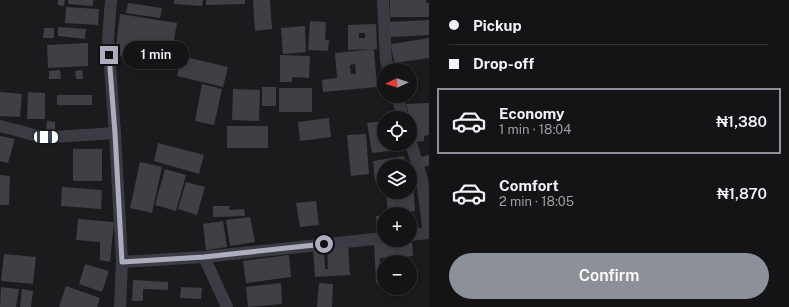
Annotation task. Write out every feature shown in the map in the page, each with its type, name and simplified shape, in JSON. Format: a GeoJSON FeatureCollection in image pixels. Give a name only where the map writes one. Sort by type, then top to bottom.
{"type":"FeatureCollection","features":[{"type":"Feature","properties":{"kind":"street"},"geometry":{"type":"LineString","coordinates":[[111,0],[108,39],[122,262],[120,307]]}},
{"type":"Feature","properties":{"kind":"street"},"geometry":{"type":"LineString","coordinates":[[383,0],[387,63]]}},
{"type":"Feature","properties":{"kind":"street"},"geometry":{"type":"LineString","coordinates":[[0,126],[37,136],[55,137],[115,133]]}},
{"type":"Feature","properties":{"kind":"street"},"geometry":{"type":"LineString","coordinates":[[413,151],[422,180],[429,233],[417,234]]}},
{"type":"Feature","properties":{"kind":"street"},"geometry":{"type":"LineString","coordinates":[[122,262],[204,257],[377,239]]}},
{"type":"Feature","properties":{"kind":"street"},"geometry":{"type":"LineString","coordinates":[[204,257],[227,307]]}},
{"type":"Feature","properties":{"kind":"building"},"geometry":{"type":"Polygon","coordinates":[[[58,0],[65,0],[64,6],[58,5],[58,0]]]}},
{"type":"Feature","properties":{"kind":"building"},"geometry":{"type":"Polygon","coordinates":[[[68,0],[93,0],[93,6],[68,4],[68,0]]]}},
{"type":"Feature","properties":{"kind":"building"},"geometry":{"type":"Polygon","coordinates":[[[174,0],[203,0],[202,6],[174,4],[174,0]]]}},
{"type":"Feature","properties":{"kind":"building"},"geometry":{"type":"Polygon","coordinates":[[[206,0],[245,0],[245,4],[206,5],[206,0]]]}},
{"type":"Feature","properties":{"kind":"building"},"geometry":{"type":"Polygon","coordinates":[[[253,0],[270,0],[272,29],[255,31],[253,0]]]}},
{"type":"Feature","properties":{"kind":"building"},"geometry":{"type":"Polygon","coordinates":[[[390,0],[426,0],[426,3],[429,3],[429,17],[390,17],[390,0]]]}},
{"type":"Feature","properties":{"kind":"building"},"geometry":{"type":"Polygon","coordinates":[[[128,3],[162,8],[160,18],[126,13],[128,3]]]}},
{"type":"Feature","properties":{"kind":"building"},"geometry":{"type":"Polygon","coordinates":[[[66,7],[99,9],[98,25],[65,23],[66,7]]]}},
{"type":"Feature","properties":{"kind":"building"},"geometry":{"type":"Polygon","coordinates":[[[120,14],[177,23],[170,62],[115,55],[120,14]]]}},
{"type":"Feature","properties":{"kind":"building"},"geometry":{"type":"Polygon","coordinates":[[[429,20],[429,35],[390,37],[390,22],[429,20]]]}},
{"type":"Feature","properties":{"kind":"building"},"geometry":{"type":"Polygon","coordinates":[[[310,21],[326,22],[325,40],[329,40],[328,51],[308,50],[310,21]]]}},
{"type":"Feature","properties":{"kind":"building"},"geometry":{"type":"Polygon","coordinates":[[[376,24],[377,49],[348,50],[348,25],[376,24]],[[359,33],[359,38],[365,38],[365,33],[359,33]]]}},
{"type":"Feature","properties":{"kind":"building"},"geometry":{"type":"Polygon","coordinates":[[[305,26],[306,52],[283,54],[281,28],[305,26]]]}},
{"type":"Feature","properties":{"kind":"building"},"geometry":{"type":"Polygon","coordinates":[[[58,27],[86,29],[85,39],[58,36],[58,27]]]}},
{"type":"Feature","properties":{"kind":"building"},"geometry":{"type":"Polygon","coordinates":[[[44,28],[54,28],[54,38],[43,38],[44,28]]]}},
{"type":"Feature","properties":{"kind":"building"},"geometry":{"type":"Polygon","coordinates":[[[429,38],[429,58],[394,63],[391,44],[429,38]]]}},
{"type":"Feature","properties":{"kind":"building"},"geometry":{"type":"Polygon","coordinates":[[[88,43],[88,66],[48,68],[47,45],[88,43]]]}},
{"type":"Feature","properties":{"kind":"building"},"geometry":{"type":"Polygon","coordinates":[[[374,49],[377,87],[323,92],[322,80],[337,78],[335,53],[374,49]],[[355,64],[350,65],[351,74],[356,74],[355,64]]]}},
{"type":"Feature","properties":{"kind":"building"},"geometry":{"type":"Polygon","coordinates":[[[280,55],[310,56],[309,78],[292,77],[292,82],[280,82],[280,55]]]}},
{"type":"Feature","properties":{"kind":"building"},"geometry":{"type":"Polygon","coordinates":[[[181,56],[228,67],[223,87],[177,76],[181,56]]]}},
{"type":"Feature","properties":{"kind":"building"},"geometry":{"type":"Polygon","coordinates":[[[60,70],[61,79],[49,79],[49,71],[60,70]]]}},
{"type":"Feature","properties":{"kind":"building"},"geometry":{"type":"Polygon","coordinates":[[[82,70],[83,79],[76,79],[75,71],[82,70]]]}},
{"type":"Feature","properties":{"kind":"building"},"geometry":{"type":"Polygon","coordinates":[[[202,84],[222,89],[214,125],[195,121],[202,84]]]}},
{"type":"Feature","properties":{"kind":"building"},"geometry":{"type":"Polygon","coordinates":[[[262,87],[276,87],[276,106],[262,106],[262,87]]]}},
{"type":"Feature","properties":{"kind":"building"},"geometry":{"type":"Polygon","coordinates":[[[279,88],[312,88],[312,112],[279,112],[279,88]]]}},
{"type":"Feature","properties":{"kind":"building"},"geometry":{"type":"Polygon","coordinates":[[[233,89],[260,90],[259,121],[232,120],[233,89]]]}},
{"type":"Feature","properties":{"kind":"building"},"geometry":{"type":"Polygon","coordinates":[[[0,92],[22,94],[20,117],[0,116],[0,92]]]}},
{"type":"Feature","properties":{"kind":"building"},"geometry":{"type":"Polygon","coordinates":[[[28,92],[45,93],[45,119],[27,119],[28,92]]]}},
{"type":"Feature","properties":{"kind":"building"},"geometry":{"type":"Polygon","coordinates":[[[57,95],[92,95],[92,105],[57,105],[57,95]]]}},
{"type":"Feature","properties":{"kind":"building"},"geometry":{"type":"Polygon","coordinates":[[[429,103],[429,135],[424,136],[424,141],[417,142],[417,111],[408,111],[406,104],[429,103]]]}},
{"type":"Feature","properties":{"kind":"building"},"geometry":{"type":"Polygon","coordinates":[[[329,118],[331,137],[300,141],[298,122],[329,118]]]}},
{"type":"Feature","properties":{"kind":"building"},"geometry":{"type":"Polygon","coordinates":[[[47,121],[55,122],[55,130],[46,129],[47,121]]]}},
{"type":"Feature","properties":{"kind":"building"},"geometry":{"type":"Polygon","coordinates":[[[377,122],[377,151],[390,151],[372,153],[367,123],[377,122]]]}},
{"type":"Feature","properties":{"kind":"building"},"geometry":{"type":"Polygon","coordinates":[[[227,126],[268,126],[268,148],[227,148],[227,126]]]}},
{"type":"Feature","properties":{"kind":"building"},"geometry":{"type":"Polygon","coordinates":[[[366,134],[369,174],[351,176],[347,135],[366,134]]]}},
{"type":"Feature","properties":{"kind":"building"},"geometry":{"type":"Polygon","coordinates":[[[0,136],[15,139],[8,163],[0,161],[0,136]]]}},
{"type":"Feature","properties":{"kind":"building"},"geometry":{"type":"Polygon","coordinates":[[[158,143],[204,155],[199,174],[154,161],[158,143]]]}},
{"type":"Feature","properties":{"kind":"building"},"geometry":{"type":"Polygon","coordinates":[[[73,149],[102,149],[102,181],[73,181],[73,149]]]}},
{"type":"Feature","properties":{"kind":"building"},"geometry":{"type":"Polygon","coordinates":[[[429,155],[429,165],[423,167],[421,157],[429,155]]]}},
{"type":"Feature","properties":{"kind":"building"},"geometry":{"type":"Polygon","coordinates":[[[404,156],[405,159],[385,159],[404,156]]]}},
{"type":"Feature","properties":{"kind":"building"},"geometry":{"type":"Polygon","coordinates":[[[377,160],[377,181],[375,181],[373,161],[377,160]]]}},
{"type":"Feature","properties":{"kind":"building"},"geometry":{"type":"Polygon","coordinates":[[[140,162],[162,167],[152,213],[130,208],[140,162]]]}},
{"type":"Feature","properties":{"kind":"building"},"geometry":{"type":"Polygon","coordinates":[[[165,169],[186,175],[176,211],[155,205],[165,169]]]}},
{"type":"Feature","properties":{"kind":"building"},"geometry":{"type":"Polygon","coordinates":[[[0,175],[10,176],[9,205],[0,205],[0,175]]]}},
{"type":"Feature","properties":{"kind":"building"},"geometry":{"type":"Polygon","coordinates":[[[186,182],[205,187],[197,215],[178,209],[186,182]]]}},
{"type":"Feature","properties":{"kind":"building"},"geometry":{"type":"Polygon","coordinates":[[[62,187],[102,190],[101,209],[61,206],[62,187]]]}},
{"type":"Feature","properties":{"kind":"building"},"geometry":{"type":"Polygon","coordinates":[[[387,199],[414,199],[415,207],[387,207],[387,199]]]}},
{"type":"Feature","properties":{"kind":"building"},"geometry":{"type":"Polygon","coordinates":[[[316,201],[319,225],[300,227],[296,203],[316,201]]]}},
{"type":"Feature","properties":{"kind":"building"},"geometry":{"type":"Polygon","coordinates":[[[213,206],[230,206],[229,210],[244,209],[245,216],[213,217],[213,206]]]}},
{"type":"Feature","properties":{"kind":"building"},"geometry":{"type":"Polygon","coordinates":[[[250,217],[255,242],[230,246],[226,220],[250,217]]]}},
{"type":"Feature","properties":{"kind":"building"},"geometry":{"type":"Polygon","coordinates":[[[78,219],[114,222],[110,262],[100,260],[100,242],[76,240],[78,219]]]}},
{"type":"Feature","properties":{"kind":"building"},"geometry":{"type":"Polygon","coordinates":[[[223,221],[227,247],[206,250],[203,224],[223,221]]]}},
{"type":"Feature","properties":{"kind":"building"},"geometry":{"type":"Polygon","coordinates":[[[374,243],[377,243],[377,247],[412,247],[413,255],[377,255],[376,283],[374,243]]]}},
{"type":"Feature","properties":{"kind":"building"},"geometry":{"type":"Polygon","coordinates":[[[348,244],[350,275],[315,277],[313,247],[324,246],[325,269],[328,269],[327,245],[348,244]]]}},
{"type":"Feature","properties":{"kind":"building"},"geometry":{"type":"Polygon","coordinates":[[[4,254],[36,257],[33,284],[1,281],[4,254]]]}},
{"type":"Feature","properties":{"kind":"building"},"geometry":{"type":"Polygon","coordinates":[[[289,255],[291,277],[246,283],[243,261],[289,255]]]}},
{"type":"Feature","properties":{"kind":"building"},"geometry":{"type":"Polygon","coordinates":[[[85,264],[109,271],[102,292],[79,284],[85,264]]]}},
{"type":"Feature","properties":{"kind":"building"},"geometry":{"type":"Polygon","coordinates":[[[133,280],[168,282],[168,290],[143,289],[143,301],[132,301],[133,280]]]}},
{"type":"Feature","properties":{"kind":"building"},"geometry":{"type":"Polygon","coordinates":[[[281,283],[282,304],[248,307],[246,287],[281,283]]]}},
{"type":"Feature","properties":{"kind":"building"},"geometry":{"type":"Polygon","coordinates":[[[319,283],[333,284],[332,307],[317,307],[319,283]]]}},
{"type":"Feature","properties":{"kind":"building"},"geometry":{"type":"Polygon","coordinates":[[[66,286],[100,298],[97,307],[59,307],[66,286]]]}},
{"type":"Feature","properties":{"kind":"building"},"geometry":{"type":"Polygon","coordinates":[[[1,287],[19,289],[16,307],[0,307],[1,287]]]}},
{"type":"Feature","properties":{"kind":"building"},"geometry":{"type":"Polygon","coordinates":[[[181,287],[202,288],[201,299],[180,298],[181,287]]]}},
{"type":"Feature","properties":{"kind":"building"},"geometry":{"type":"Polygon","coordinates":[[[22,289],[33,291],[31,307],[20,307],[22,289]]]}},
{"type":"Feature","properties":{"kind":"route"},"geometry":{"type":"LineString","coordinates":[[109,55],[122,262],[204,257],[324,244]]}}]}
